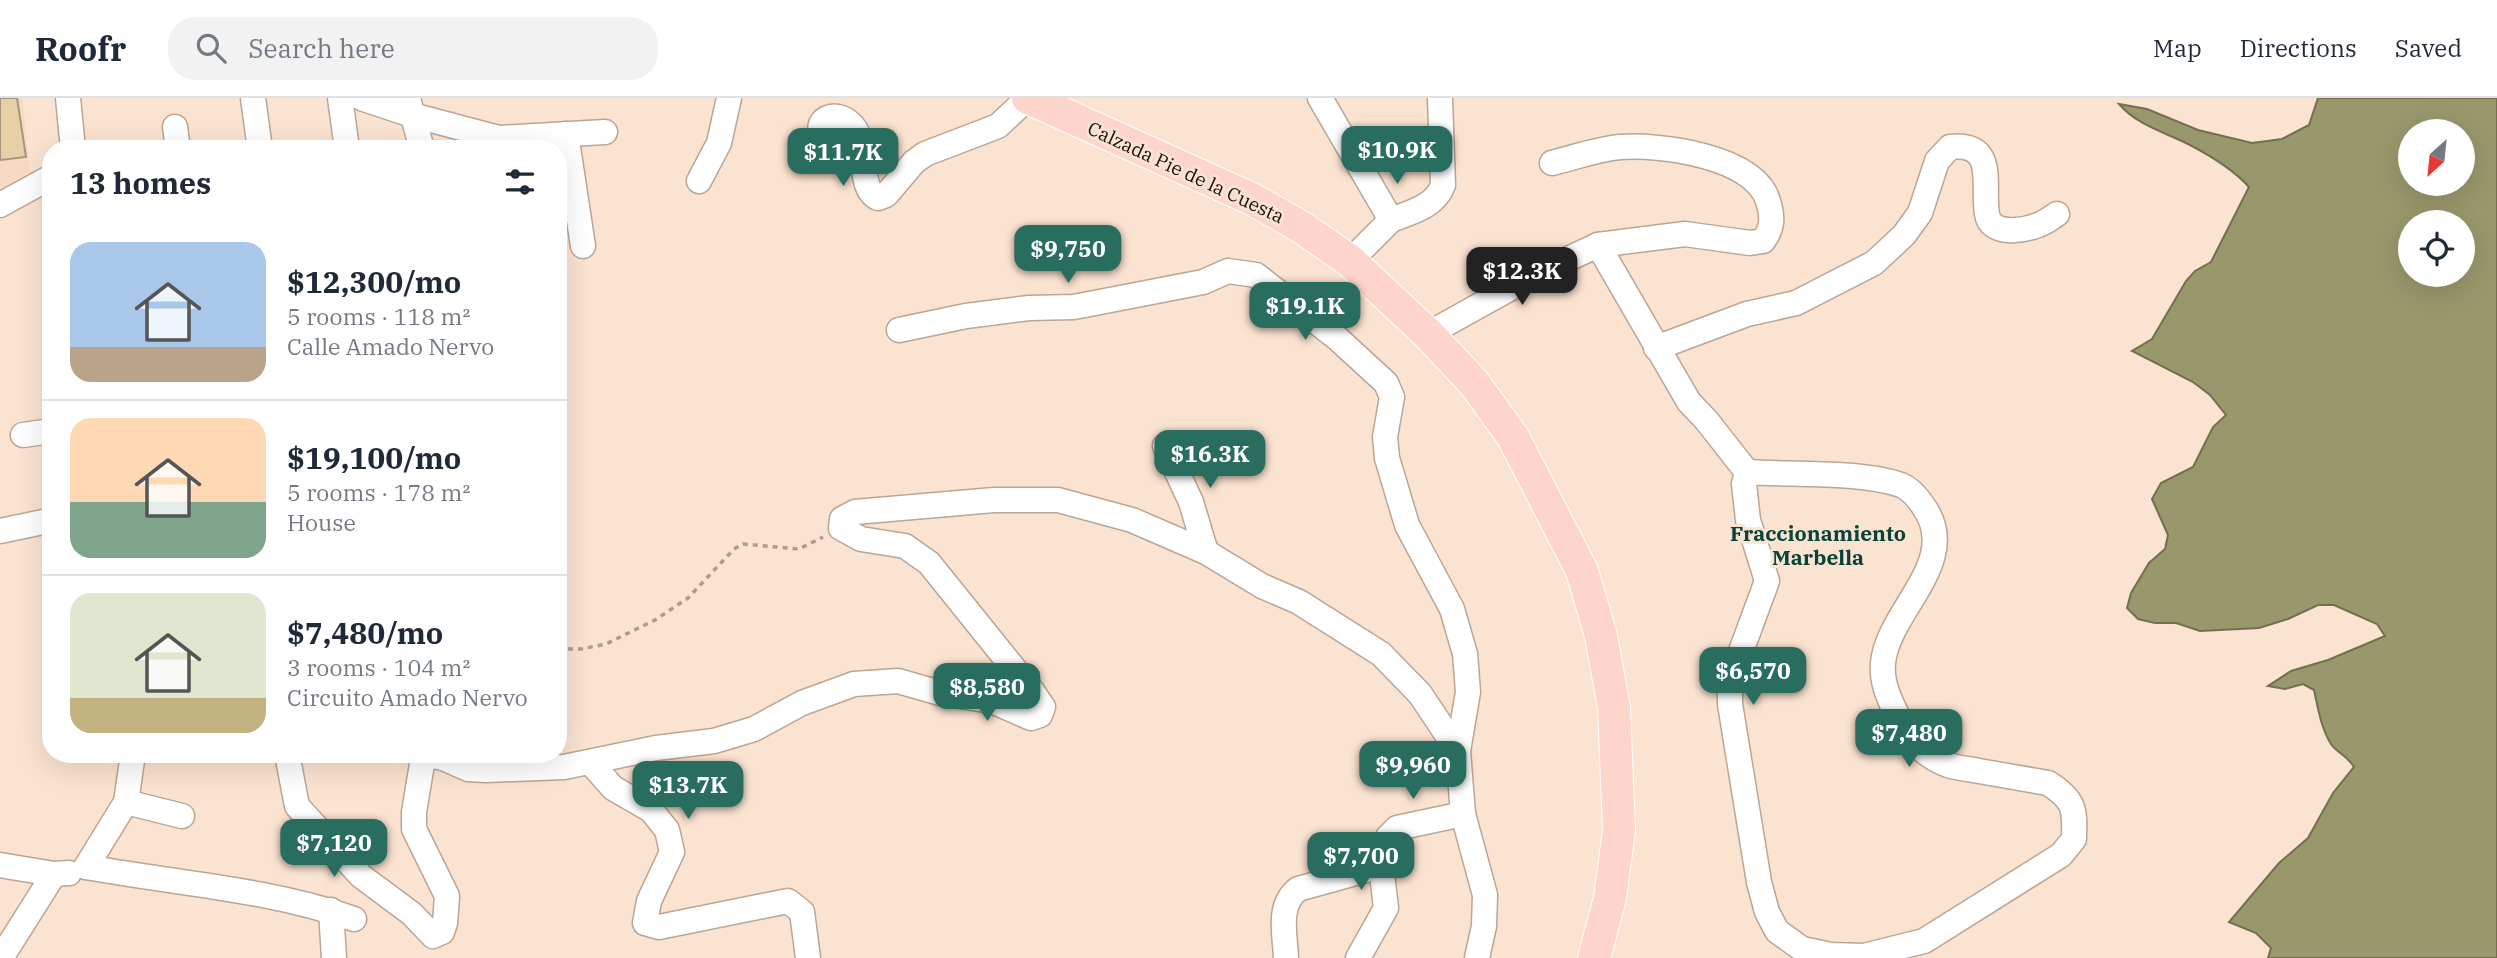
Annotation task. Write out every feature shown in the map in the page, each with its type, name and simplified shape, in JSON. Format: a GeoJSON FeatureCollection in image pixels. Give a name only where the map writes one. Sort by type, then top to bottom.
{"type":"FeatureCollection","features":[{"type":"Feature","properties":{"kind":"main road","name":"Calzada Pie de la Cuesta"},"geometry":{"type":"LineString","coordinates":[[1028,98],[1252,199],[1301,227],[1350,261],[1428,334],[1474,383],[1513,437],[1582,571],[1601,636],[1614,708],[1619,830],[1610,898],[1594,958]]}},
{"type":"Feature","properties":{"kind":"street"},"geometry":{"type":"LineString","coordinates":[[68,98],[72,140]]}},
{"type":"Feature","properties":{"kind":"street"},"geometry":{"type":"LineString","coordinates":[[253,98],[259,140]]}},
{"type":"Feature","properties":{"kind":"street"},"geometry":{"type":"LineString","coordinates":[[340,98],[346,140]]}},
{"type":"Feature","properties":{"kind":"street"},"geometry":{"type":"LineString","coordinates":[[361,98],[410,107],[492,140]]}},
{"type":"Feature","properties":{"kind":"street"},"geometry":{"type":"LineString","coordinates":[[699,181],[719,143],[729,98]]}},
{"type":"Feature","properties":{"kind":"street"},"geometry":{"type":"LineString","coordinates":[[828,146],[821,138],[819,130],[822,123],[830,116],[848,121],[855,129],[865,164],[867,189],[872,196],[878,198],[886,195],[914,162],[925,154],[998,126],[1028,98]]}},
{"type":"Feature","properties":{"kind":"street"},"geometry":{"type":"LineString","coordinates":[[1320,98],[1391,220]]}},
{"type":"Feature","properties":{"kind":"street"},"geometry":{"type":"LineString","coordinates":[[1350,261],[1391,220],[1431,203],[1439,195],[1443,185],[1443,102]]}},
{"type":"Feature","properties":{"kind":"street"},"geometry":{"type":"LineString","coordinates":[[410,107],[419,140]]}},
{"type":"Feature","properties":{"kind":"street"},"geometry":{"type":"LineString","coordinates":[[522,140],[605,132]]}},
{"type":"Feature","properties":{"kind":"street"},"geometry":{"type":"LineString","coordinates":[[566,134],[567,140]]}},
{"type":"Feature","properties":{"kind":"street"},"geometry":{"type":"LineString","coordinates":[[567,141],[583,246]]}},
{"type":"Feature","properties":{"kind":"street"},"geometry":{"type":"LineString","coordinates":[[1428,334],[1536,274],[1598,244],[1685,234],[1749,243],[1763,241],[1772,229],[1771,210],[1766,194],[1752,178],[1733,167],[1675,148],[1619,147],[1552,163]]}},
{"type":"Feature","properties":{"kind":"street"},"geometry":{"type":"LineString","coordinates":[[1656,348],[1747,314],[1796,303],[1874,263],[1904,235],[1920,213],[1937,161],[1950,147],[1968,147],[1980,154],[1985,164],[1987,218],[1993,227],[2009,231],[2038,226],[2057,214]]}},
{"type":"Feature","properties":{"kind":"street"},"geometry":{"type":"LineString","coordinates":[[0,205],[42,182]]}},
{"type":"Feature","properties":{"kind":"street"},"geometry":{"type":"LineString","coordinates":[[1598,244],[1689,402],[1747,472],[1849,477],[1903,486],[1917,497],[1932,519],[1934,548],[1916,595],[1888,641],[1883,663],[1884,685],[1904,730],[1922,750],[1948,765],[2048,783],[2072,803],[2074,839],[2061,855],[1924,940],[1864,956],[1831,955],[1802,949],[1777,931],[1768,912],[1759,883],[1730,704],[1730,681],[1767,581],[1748,520],[1744,484],[1747,472]]}},
{"type":"Feature","properties":{"kind":"street"},"geometry":{"type":"LineString","coordinates":[[899,330],[966,316],[1074,307],[1203,282],[1228,271],[1240,271],[1256,275],[1337,338],[1386,383],[1392,397],[1385,437],[1387,458],[1407,525],[1452,609],[1465,654],[1468,692],[1458,751],[1463,814],[1485,895],[1484,926],[1477,958]]}},
{"type":"Feature","properties":{"kind":"street"},"geometry":{"type":"LineString","coordinates":[[23,435],[42,432]]}},
{"type":"Feature","properties":{"kind":"street"},"geometry":{"type":"LineString","coordinates":[[1166,446],[1191,502],[1206,552]]}},
{"type":"Feature","properties":{"kind":"street"},"geometry":{"type":"LineString","coordinates":[[455,763],[468,769],[485,770],[564,767],[656,748],[714,741],[754,729],[802,703],[854,684],[898,681],[940,694],[992,701],[1031,718],[1040,715],[1043,707],[1032,691],[929,563],[905,546],[862,539],[841,528],[842,519],[855,512],[994,500],[1058,500],[1132,520],[1206,552],[1262,586],[1299,602],[1381,654],[1420,694],[1458,751]]}},
{"type":"Feature","properties":{"kind":"street"},"geometry":{"type":"LineString","coordinates":[[0,531],[42,523]]}},
{"type":"Feature","properties":{"kind":"street"},"geometry":{"type":"LineString","coordinates":[[590,762],[613,788],[651,810],[667,830],[672,852],[649,901],[645,923],[659,927],[788,901],[802,912],[808,958]]}},
{"type":"Feature","properties":{"kind":"street"},"geometry":{"type":"LineString","coordinates":[[86,867],[126,802],[132,763]]}},
{"type":"Feature","properties":{"kind":"street"},"geometry":{"type":"LineString","coordinates":[[288,763],[297,806],[361,876],[412,914],[433,936],[442,932],[447,896],[414,830],[414,812],[423,763]]}},
{"type":"Feature","properties":{"kind":"street"},"geometry":{"type":"LineString","coordinates":[[126,802],[182,816]]}},
{"type":"Feature","properties":{"kind":"street"},"geometry":{"type":"LineString","coordinates":[[1358,958],[1385,908],[1381,866],[1388,836],[1397,828],[1463,814]]}},
{"type":"Feature","properties":{"kind":"street"},"geometry":{"type":"LineString","coordinates":[[1,864],[54,874],[73,872],[86,867],[228,889],[331,910],[354,919]]}},
{"type":"Feature","properties":{"kind":"street"},"geometry":{"type":"LineString","coordinates":[[1286,958],[1283,916],[1287,897],[1298,889],[1381,866]]}},
{"type":"Feature","properties":{"kind":"street"},"geometry":{"type":"LineString","coordinates":[[1,958],[54,874]]}},
{"type":"Feature","properties":{"kind":"street"},"geometry":{"type":"LineString","coordinates":[[331,910],[334,958]]}},
{"type":"Feature","properties":{"kind":"path"},"geometry":{"type":"LineString","coordinates":[[567,649],[606,644],[655,620],[688,598],[743,544],[799,549],[841,528]]}},
{"type":"Feature","properties":{"kind":"shaded area"},"geometry":{"type":"Polygon","coordinates":[[[0,98],[22,98],[30,172],[0,189],[0,98]]]}},
{"type":"Feature","properties":{"kind":"shaded area"},"geometry":{"type":"Polygon","coordinates":[[[2318,98],[2497,98],[2497,958],[2268,958],[2271,948],[2256,933],[2229,922],[2279,863],[2308,838],[2333,793],[2354,767],[2333,747],[2328,738],[2314,690],[2303,684],[2285,689],[2268,686],[2291,671],[2328,660],[2385,636],[2377,624],[2334,605],[2318,605],[2288,619],[2259,628],[2200,631],[2176,623],[2155,623],[2138,619],[2127,608],[2131,593],[2149,563],[2165,549],[2168,535],[2152,499],[2161,483],[2193,467],[2213,427],[2226,415],[2210,395],[2193,382],[2132,351],[2152,339],[2186,281],[2195,271],[2211,262],[2249,187],[2214,158],[2143,123],[2119,104],[2147,109],[2198,130],[2252,143],[2282,139],[2309,125],[2318,98]]]}},
{"type":"Feature","properties":{"kind":"building"},"geometry":{"type":"Polygon","coordinates":[[[0,98],[17,98],[26,157],[0,160],[0,98]]]}},
{"type":"Feature","properties":{"kind":"district","name":"Fraccionamiento Marbella"},"geometry":{"type":"Point","coordinates":[1818,545]}}]}
